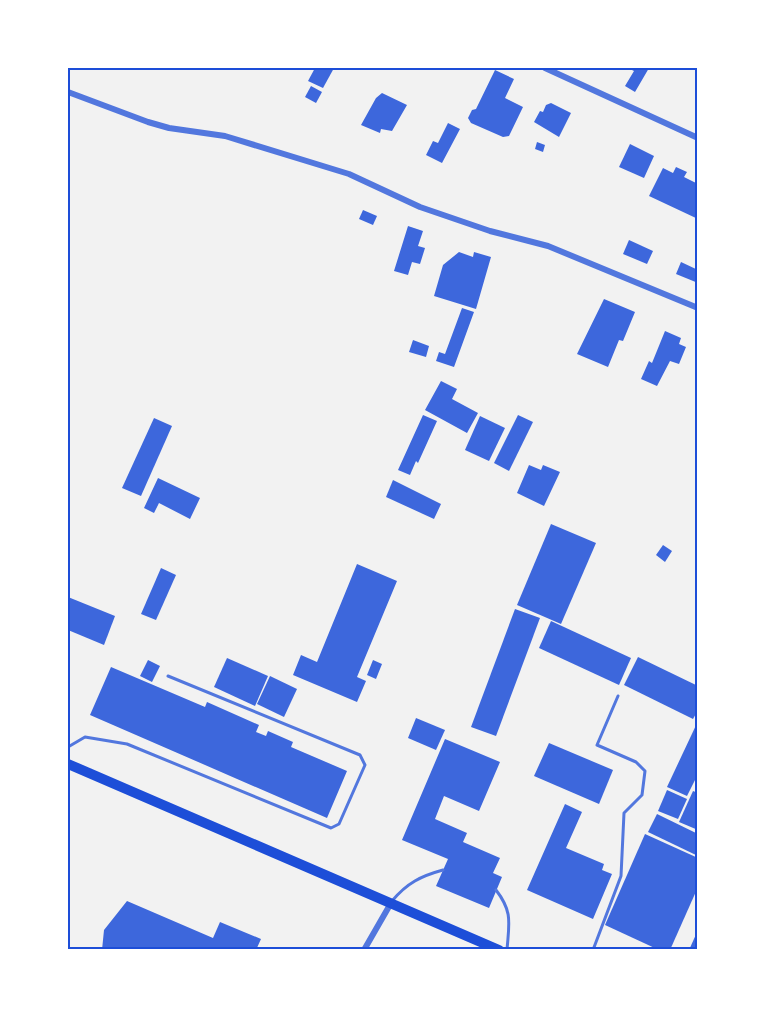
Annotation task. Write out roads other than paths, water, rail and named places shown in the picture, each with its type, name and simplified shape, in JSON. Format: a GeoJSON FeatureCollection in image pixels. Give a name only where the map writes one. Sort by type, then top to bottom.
{"type":"FeatureCollection","features":[{"type":"Feature","properties":{"kind":"main road"},"geometry":{"type":"LineString","coordinates":[[68,764],[499,950]]}},
{"type":"Feature","properties":{"kind":"street"},"geometry":{"type":"LineString","coordinates":[[545,68],[698,138]]}},
{"type":"Feature","properties":{"kind":"street"},"geometry":{"type":"LineString","coordinates":[[68,92],[169,128],[225,136],[328,167],[420,207],[490,231],[548,246],[698,308]]}},
{"type":"Feature","properties":{"kind":"street"},"geometry":{"type":"LineString","coordinates":[[364,950],[391,903]]}},
{"type":"Feature","properties":{"kind":"lane"},"geometry":{"type":"LineString","coordinates":[[68,747],[85,737],[127,744],[331,828],[339,824],[365,765],[360,755],[168,676]]}},
{"type":"Feature","properties":{"kind":"lane"},"geometry":{"type":"LineString","coordinates":[[593,950],[621,876],[624,813],[642,795],[645,771],[636,762],[597,745],[618,696]]}},
{"type":"Feature","properties":{"kind":"lane"},"geometry":{"type":"LineString","coordinates":[[391,903],[404,887],[420,877],[443,870]]}},
{"type":"Feature","properties":{"kind":"lane"},"geometry":{"type":"LineString","coordinates":[[496,891],[507,905],[509,915],[507,950]]}}]}
